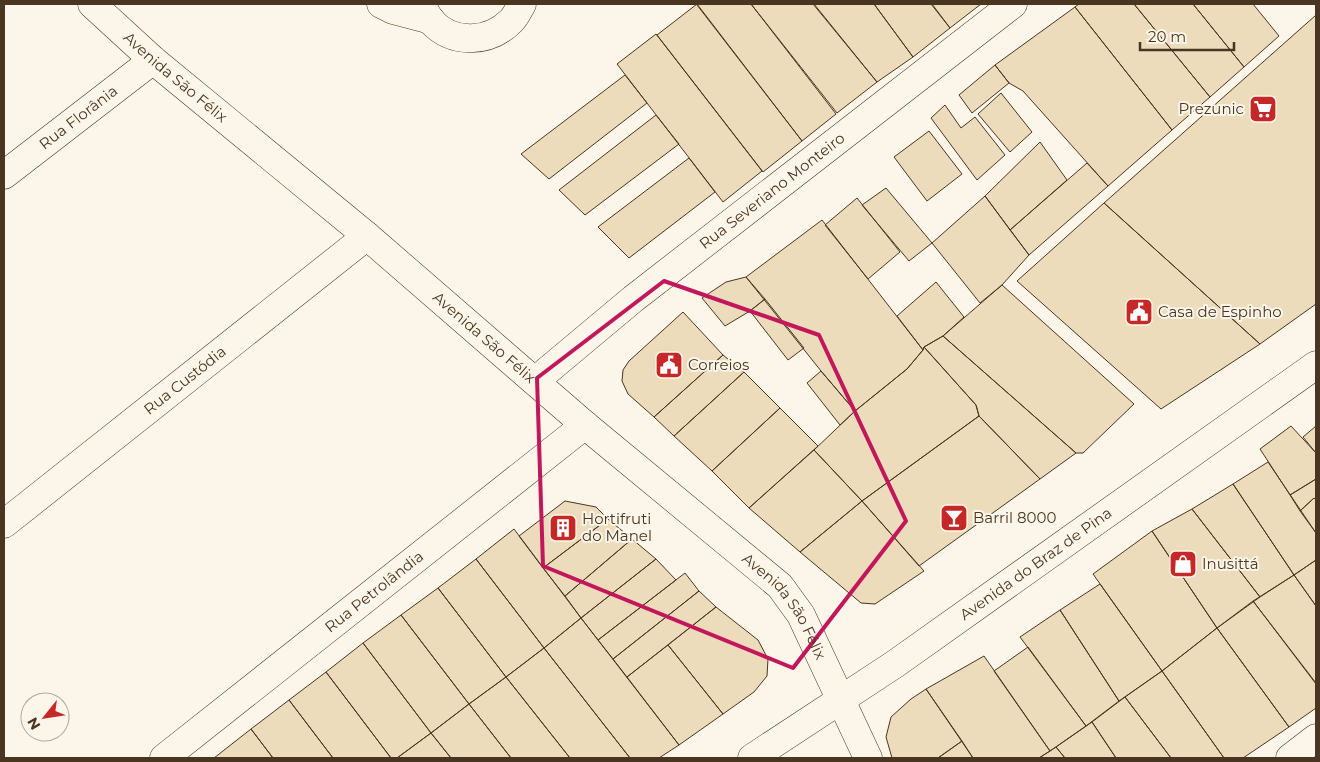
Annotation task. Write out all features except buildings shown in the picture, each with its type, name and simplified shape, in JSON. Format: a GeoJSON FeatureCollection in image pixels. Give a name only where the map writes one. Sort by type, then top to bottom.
{"type":"FeatureCollection","features":[{"type":"Feature","properties":{"kind":"street","name":"Avenida São Félix"},"geometry":{"type":"LineString","coordinates":[[92,4],[153,60],[367,236],[584,425],[780,586],[801,615],[868,758]]}},
{"type":"Feature","properties":{"kind":"street"},"geometry":{"type":"LineString","coordinates":[[381,4],[393,10],[426,12],[445,32],[463,38],[481,38],[499,31],[513,19],[522,4]]}},
{"type":"Feature","properties":{"kind":"street","name":"Rua Severiano Monteiro"},"geometry":{"type":"LineString","coordinates":[[534,381],[634,299],[1013,4]]}},
{"type":"Feature","properties":{"kind":"street","name":"Rua Florânia"},"geometry":{"type":"LineString","coordinates":[[4,175],[153,60]]}},
{"type":"Feature","properties":{"kind":"street","name":"Rua Custódia"},"geometry":{"type":"LineString","coordinates":[[4,524],[367,236]]}},
{"type":"Feature","properties":{"kind":"street","name":"Avenida do Braz de Pina"},"geometry":{"type":"LineString","coordinates":[[752,758],[896,664],[1316,365]]}},
{"type":"Feature","properties":{"kind":"street","name":"Rua Petrolândia"},"geometry":{"type":"LineString","coordinates":[[164,758],[584,425]]}},
{"type":"Feature","properties":{"kind":"street"},"geometry":{"type":"LineString","coordinates":[[1290,758],[1316,738]]}},
{"type":"Feature","properties":{"kind":"highlighted area"},"geometry":{"type":"Polygon","coordinates":[[[664,281],[819,335],[906,521],[793,668],[543,566],[537,378],[664,281]]]}},
{"type":"Feature","properties":{"kind":"place","name":"Prezunic"},"geometry":{"type":"Point","coordinates":[1263,109]}},
{"type":"Feature","properties":{"kind":"place","name":"Casa de Espinho"},"geometry":{"type":"Point","coordinates":[1139,312]}},
{"type":"Feature","properties":{"kind":"place","name":"Correios"},"geometry":{"type":"Point","coordinates":[669,365]}},
{"type":"Feature","properties":{"kind":"place","name":"Barril 8000"},"geometry":{"type":"Point","coordinates":[954,518]}},
{"type":"Feature","properties":{"kind":"place","name":"Hortifruti do Manel"},"geometry":{"type":"Point","coordinates":[563,528]}},
{"type":"Feature","properties":{"kind":"place","name":"Inusittá"},"geometry":{"type":"Point","coordinates":[1183,564]}}]}
